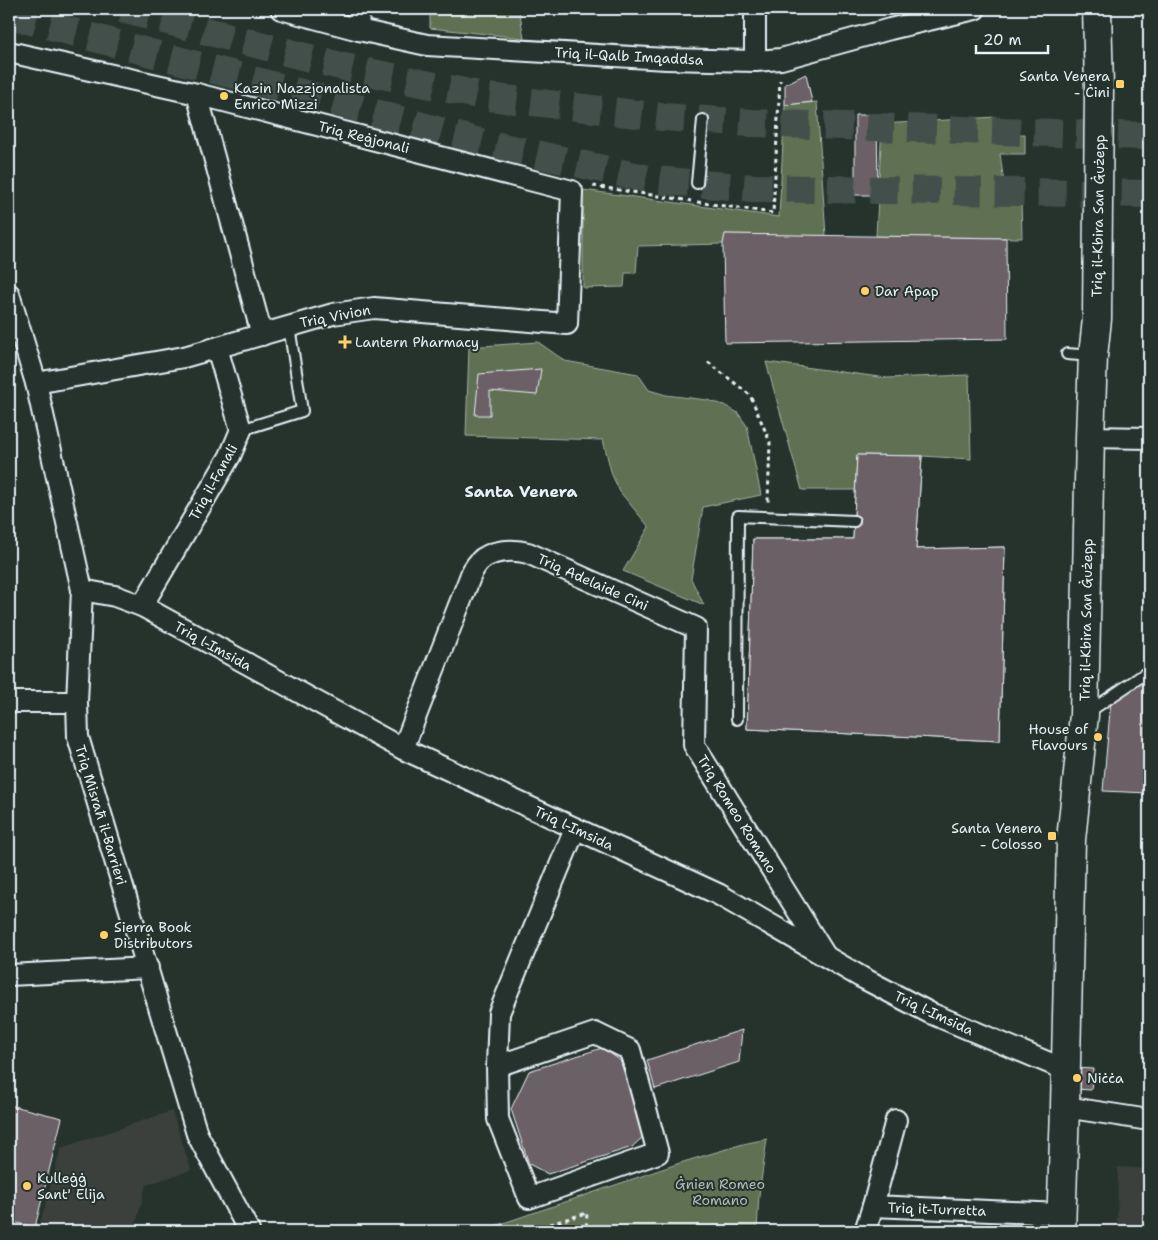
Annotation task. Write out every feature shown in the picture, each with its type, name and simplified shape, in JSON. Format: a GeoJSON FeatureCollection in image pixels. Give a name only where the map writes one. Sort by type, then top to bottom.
{"type":"FeatureCollection","features":[{"type":"Feature","properties":{"kind":"main road","name":"Triq il-Kbira San Ġużepp"},"geometry":{"type":"LineString","coordinates":[[1061,1223],[1071,840],[1084,715],[1090,437],[1080,355],[1097,319],[1099,88],[1097,9]]}},
{"type":"Feature","properties":{"kind":"street","name":"Triq il-Qalb Imqaddsa"},"geometry":{"type":"LineString","coordinates":[[281,9],[359,30],[428,45],[666,59],[755,61],[781,59],[890,29],[975,9]]}},
{"type":"Feature","properties":{"kind":"street"},"geometry":{"type":"LineString","coordinates":[[358,9],[359,30]]}},
{"type":"Feature","properties":{"kind":"street"},"geometry":{"type":"LineString","coordinates":[[755,9],[755,61]]}},
{"type":"Feature","properties":{"kind":"street","name":"Triq Reġjonali"},"geometry":{"type":"LineString","coordinates":[[9,52],[197,94],[572,191]]}},
{"type":"Feature","properties":{"kind":"street"},"geometry":{"type":"LineString","coordinates":[[197,94],[262,335]]}},
{"type":"Feature","properties":{"kind":"street","name":"Triq Vivion"},"geometry":{"type":"LineString","coordinates":[[36,384],[184,357],[333,314],[374,308],[567,324],[572,191]]}},
{"type":"Feature","properties":{"kind":"street","name":"Triq Misraħ il-Barrieri"},"geometry":{"type":"LineString","coordinates":[[9,294],[36,384],[82,590],[77,702],[78,737],[197,1134],[249,1231]]}},
{"type":"Feature","properties":{"kind":"street","name":"Triq il-Fanali"},"geometry":{"type":"LineString","coordinates":[[142,606],[230,456],[241,430],[217,348]]}},
{"type":"Feature","properties":{"kind":"street"},"geometry":{"type":"LineString","coordinates":[[1090,437],[1149,438]]}},
{"type":"Feature","properties":{"kind":"street","name":"Triq Adelaide Cini"},"geometry":{"type":"LineString","coordinates":[[403,750],[472,572],[479,562],[487,556],[511,550],[528,553],[696,628]]}},
{"type":"Feature","properties":{"kind":"street","name":"Triq l-Imsida"},"geometry":{"type":"LineString","coordinates":[[82,590],[114,596],[142,606],[403,750],[718,894],[861,977],[930,1014],[1066,1070]]}},
{"type":"Feature","properties":{"kind":"street","name":"Triq Romeo Romano"},"geometry":{"type":"LineString","coordinates":[[696,628],[694,746],[826,956]]}},
{"type":"Feature","properties":{"kind":"street"},"geometry":{"type":"LineString","coordinates":[[9,702],[77,702]]}},
{"type":"Feature","properties":{"kind":"street"},"geometry":{"type":"LineString","coordinates":[[497,1066],[595,1033],[630,1050],[658,1153],[529,1198],[498,1119],[497,1066],[499,1013],[575,829]]}},
{"type":"Feature","properties":{"kind":"street"},"geometry":{"type":"LineString","coordinates":[[9,975],[148,968]]}},
{"type":"Feature","properties":{"kind":"street"},"geometry":{"type":"LineString","coordinates":[[1065,1107],[1149,1120]]}},
{"type":"Feature","properties":{"kind":"street","name":"Triq it-Turretta"},"geometry":{"type":"LineString","coordinates":[[896,1120],[873,1206],[1061,1223]]}},
{"type":"Feature","properties":{"kind":"street"},"geometry":{"type":"LineString","coordinates":[[865,1231],[873,1206]]}},
{"type":"Feature","properties":{"kind":"lane"},"geometry":{"type":"LineString","coordinates":[[697,183],[703,120]]}},
{"type":"Feature","properties":{"kind":"lane"},"geometry":{"type":"LineString","coordinates":[[241,430],[302,411],[289,326]]}},
{"type":"Feature","properties":{"kind":"lane"},"geometry":{"type":"LineString","coordinates":[[737,719],[738,516],[854,521]]}},
{"type":"Feature","properties":{"kind":"lane"},"geometry":{"type":"LineString","coordinates":[[1084,715],[1149,672]]}},
{"type":"Feature","properties":{"kind":"path"},"geometry":{"type":"LineString","coordinates":[[708,362],[750,395],[770,442],[767,517]]}},
{"type":"Feature","properties":{"kind":"path"},"geometry":{"type":"LineString","coordinates":[[527,1231],[587,1213],[586,1231]]}},
{"type":"Feature","properties":{"kind":"shaded area"},"geometry":{"type":"Polygon","coordinates":[[[172,1111],[191,1170],[146,1185],[134,1231],[38,1231],[61,1148],[172,1111]]]}},
{"type":"Feature","properties":{"kind":"shaded area"},"geometry":{"type":"Polygon","coordinates":[[[1118,1167],[1149,1169],[1149,1231],[1117,1231],[1118,1167]]]}},
{"type":"Feature","properties":{"kind":"green space"},"geometry":{"type":"Polygon","coordinates":[[[430,9],[519,9],[524,38],[430,28],[430,9]]]}},
{"type":"Feature","properties":{"kind":"green space"},"geometry":{"type":"Polygon","coordinates":[[[817,102],[826,236],[725,234],[723,244],[638,246],[636,273],[625,273],[624,287],[583,288],[583,190],[779,217],[785,105],[817,102]]]}},
{"type":"Feature","properties":{"kind":"green space"},"geometry":{"type":"Polygon","coordinates":[[[996,117],[996,135],[1025,134],[1025,154],[1000,154],[1006,198],[1021,199],[1022,238],[876,236],[882,124],[996,117]]]}},
{"type":"Feature","properties":{"kind":"green space"},"geometry":{"type":"Polygon","coordinates":[[[538,342],[565,361],[638,374],[649,390],[666,395],[707,400],[724,405],[738,413],[747,426],[761,495],[703,507],[691,579],[704,605],[623,571],[649,527],[620,492],[612,475],[603,440],[466,436],[469,347],[538,342]]]}},
{"type":"Feature","properties":{"kind":"green space"},"geometry":{"type":"Polygon","coordinates":[[[766,362],[887,378],[969,375],[971,459],[922,456],[856,490],[802,490],[766,362]]]}},
{"type":"Feature","properties":{"kind":"green space","name":"Ġnien Romeo Romano"},"geometry":{"type":"Polygon","coordinates":[[[767,1139],[759,1195],[757,1231],[480,1231],[680,1163],[743,1144],[767,1139]]]}},
{"type":"Feature","properties":{"kind":"building"},"geometry":{"type":"Polygon","coordinates":[[[806,74],[812,102],[785,105],[785,84],[806,74]]]}},
{"type":"Feature","properties":{"kind":"building"},"geometry":{"type":"Polygon","coordinates":[[[855,115],[877,115],[878,195],[855,195],[855,115]]]}},
{"type":"Feature","properties":{"kind":"building","name":"Dar Apap"},"geometry":{"type":"Polygon","coordinates":[[[725,234],[1006,238],[1007,339],[725,343],[723,244],[725,234]]]}},
{"type":"Feature","properties":{"kind":"building"},"geometry":{"type":"Polygon","coordinates":[[[541,369],[537,395],[490,391],[490,415],[475,415],[479,374],[541,369]]]}},
{"type":"Feature","properties":{"kind":"building"},"geometry":{"type":"Polygon","coordinates":[[[857,455],[922,456],[916,549],[1005,547],[1000,741],[747,729],[753,539],[853,539],[857,455]],[[790,594],[787,700],[978,707],[982,602],[790,594]]]}},
{"type":"Feature","properties":{"kind":"building"},"geometry":{"type":"Polygon","coordinates":[[[857,455],[922,456],[916,549],[1005,547],[1000,741],[747,729],[753,539],[853,539],[857,455]]]}},
{"type":"Feature","properties":{"kind":"building"},"geometry":{"type":"Polygon","coordinates":[[[1149,679],[1149,793],[1103,791],[1111,700],[1140,680],[1142,683],[1149,679]]]}},
{"type":"Feature","properties":{"kind":"building"},"geometry":{"type":"Polygon","coordinates":[[[742,1030],[739,1062],[655,1089],[647,1060],[742,1030]]]}},
{"type":"Feature","properties":{"kind":"building"},"geometry":{"type":"Polygon","coordinates":[[[602,1048],[620,1060],[646,1134],[632,1147],[548,1174],[529,1164],[511,1109],[529,1071],[602,1048]]]}},
{"type":"Feature","properties":{"kind":"building"},"geometry":{"type":"Polygon","coordinates":[[[1076,1068],[1093,1069],[1091,1090],[1074,1089],[1076,1068]]]}},
{"type":"Feature","properties":{"kind":"building","name":"Kulleġġ Sant' Elija"},"geometry":{"type":"Polygon","coordinates":[[[9,1105],[62,1118],[35,1227],[13,1222],[10,1231],[9,1231],[9,1105]]]}},
{"type":"Feature","properties":{"kind":"tunnel"},"geometry":{"type":"LineString","coordinates":[[122,9],[344,67],[488,97],[663,117],[752,123],[1149,136]]}},
{"type":"Feature","properties":{"kind":"tunnel"},"geometry":{"type":"LineString","coordinates":[[9,15],[476,141],[653,180],[754,188],[1149,194]]}},
{"type":"Feature","properties":{"kind":"place","name":"Santa Venera - Ċini"},"geometry":{"type":"Point","coordinates":[1120,84]}},
{"type":"Feature","properties":{"kind":"place","name":"Kazin Nazzjonalista Enrico Mizzi"},"geometry":{"type":"Point","coordinates":[224,96]}},
{"type":"Feature","properties":{"kind":"place","name":"Dar Apap"},"geometry":{"type":"Point","coordinates":[865,291]}},
{"type":"Feature","properties":{"kind":"place","name":"Lantern Pharmacy"},"geometry":{"type":"Point","coordinates":[345,342]}},
{"type":"Feature","properties":{"kind":"place","name":"House of Flavours"},"geometry":{"type":"Point","coordinates":[1098,737]}},
{"type":"Feature","properties":{"kind":"place","name":"Santa Venera - Colosso"},"geometry":{"type":"Point","coordinates":[1052,836]}},
{"type":"Feature","properties":{"kind":"place","name":"Sierra Book Distributors"},"geometry":{"type":"Point","coordinates":[104,935]}},
{"type":"Feature","properties":{"kind":"place","name":"Niċċa"},"geometry":{"type":"Point","coordinates":[1077,1078]}},
{"type":"Feature","properties":{"kind":"place","name":"Kulleġġ Sant' Elija"},"geometry":{"type":"Point","coordinates":[27,1186]}},
{"type":"Feature","properties":{"kind":"district","name":"Santa Venera"},"geometry":{"type":"Point","coordinates":[521,491]}}]}
